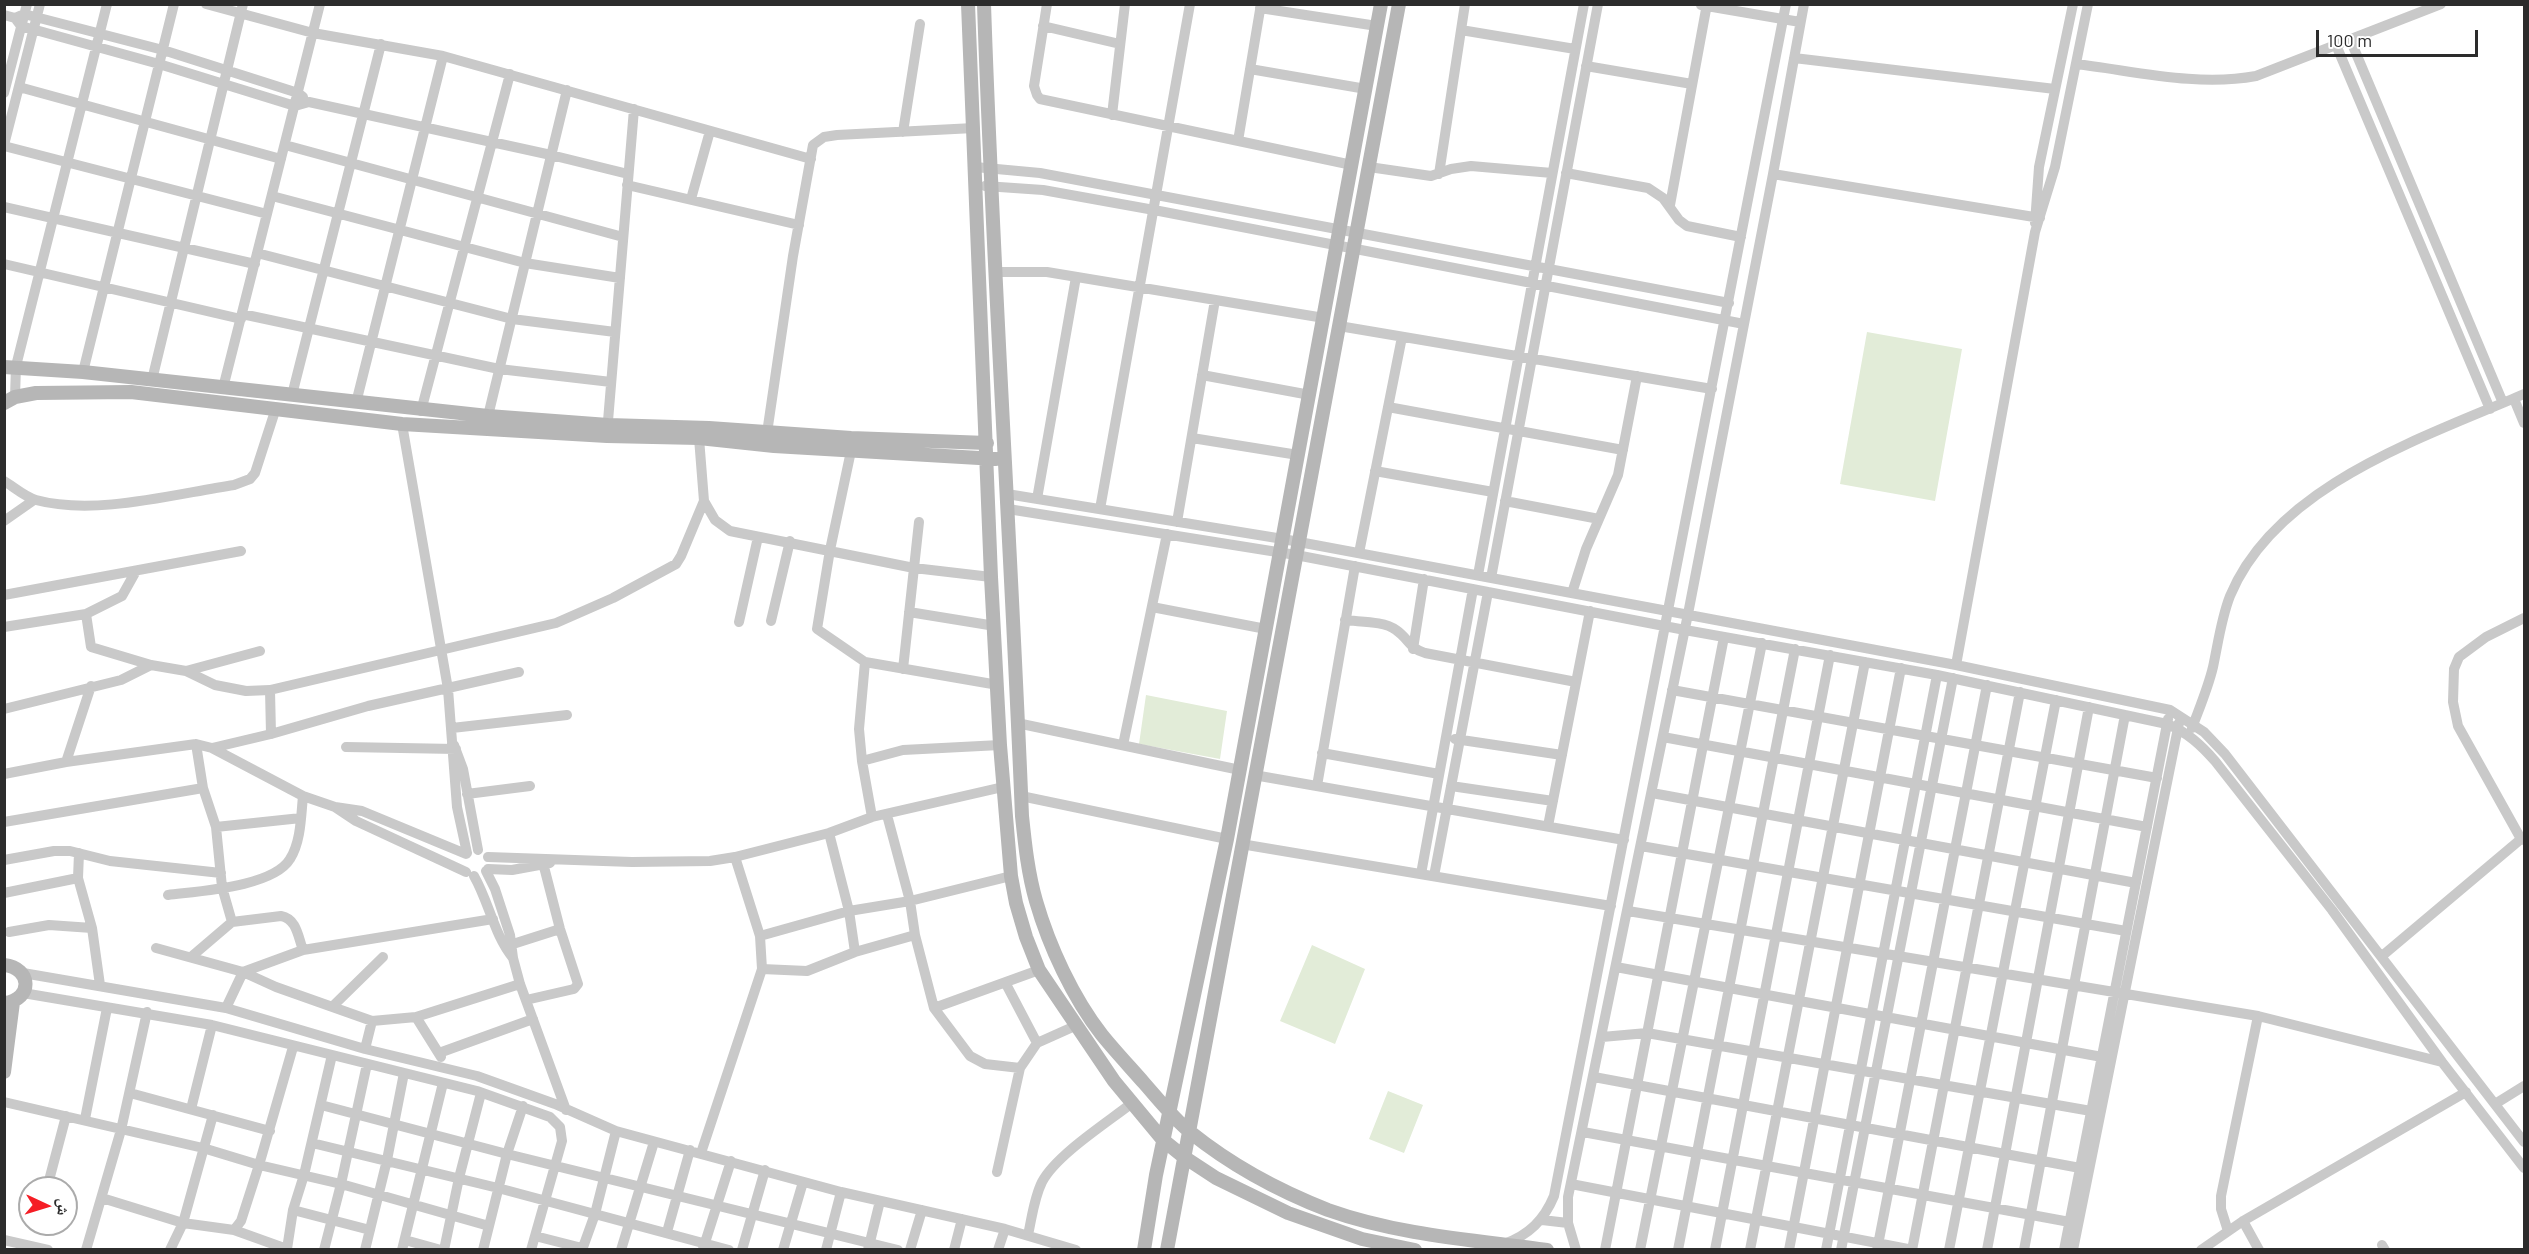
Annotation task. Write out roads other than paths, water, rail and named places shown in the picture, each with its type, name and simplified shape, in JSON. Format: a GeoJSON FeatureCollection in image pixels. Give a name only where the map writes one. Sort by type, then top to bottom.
{"type":"FeatureCollection","features":[{"type":"Feature","properties":{"kind":"street"},"geometry":{"type":"LineString","coordinates":[[40,4],[4,145],[267,214]]}},
{"type":"Feature","properties":{"kind":"street"},"geometry":{"type":"LineString","coordinates":[[107,4],[40,273],[10,367],[10,400],[36,393],[131,392],[402,424],[608,430],[709,428],[767,433],[987,443]]}},
{"type":"Feature","properties":{"kind":"street"},"geometry":{"type":"LineString","coordinates":[[83,372],[174,4]]}},
{"type":"Feature","properties":{"kind":"street"},"geometry":{"type":"LineString","coordinates":[[206,4],[242,9],[313,33],[443,56],[811,159]]}},
{"type":"Feature","properties":{"kind":"street"},"geometry":{"type":"LineString","coordinates":[[223,388],[320,4]]}},
{"type":"Feature","properties":{"kind":"street"},"geometry":{"type":"LineString","coordinates":[[968,4],[991,577],[1003,787],[1011,876],[1016,903],[1039,970],[1075,1026],[1132,1103],[1163,1140],[1184,1157],[1216,1178],[1288,1213],[1362,1239],[1415,1250]]}},
{"type":"Feature","properties":{"kind":"street"},"geometry":{"type":"LineString","coordinates":[[984,4],[1021,796],[1027,859],[1036,900],[1050,941],[1068,980],[1101,1034],[1170,1113],[1190,1132],[1258,1178],[1293,1196],[1330,1210],[1413,1232],[1547,1250]]}},
{"type":"Feature","properties":{"kind":"street"},"geometry":{"type":"LineString","coordinates":[[1047,4],[1034,86],[1037,95],[1045,101],[1352,165]]}},
{"type":"Feature","properties":{"kind":"street"},"geometry":{"type":"LineString","coordinates":[[1112,115],[1125,4]]}},
{"type":"Feature","properties":{"kind":"street"},"geometry":{"type":"LineString","coordinates":[[1100,509],[1190,4]]}},
{"type":"Feature","properties":{"kind":"street"},"geometry":{"type":"LineString","coordinates":[[1144,1250],[1163,1140],[1227,839],[1381,4]]}},
{"type":"Feature","properties":{"kind":"street"},"geometry":{"type":"LineString","coordinates":[[1167,1250],[1399,4]]}},
{"type":"Feature","properties":{"kind":"street"},"geometry":{"type":"LineString","coordinates":[[1439,174],[1465,4]]}},
{"type":"Feature","properties":{"kind":"street"},"geometry":{"type":"LineString","coordinates":[[1478,575],[1584,4]]}},
{"type":"Feature","properties":{"kind":"street"},"geometry":{"type":"LineString","coordinates":[[1491,578],[1598,4]]}},
{"type":"Feature","properties":{"kind":"street"},"geometry":{"type":"LineString","coordinates":[[1504,1244],[1518,1239],[1542,1220],[1554,1196],[1786,4]]}},
{"type":"Feature","properties":{"kind":"street"},"geometry":{"type":"LineString","coordinates":[[2038,218],[2039,167],[2073,4]]}},
{"type":"Feature","properties":{"kind":"street"},"geometry":{"type":"LineString","coordinates":[[1956,665],[2035,232],[2055,167],[2088,4]]}},
{"type":"Feature","properties":{"kind":"street"},"geometry":{"type":"LineString","coordinates":[[2076,64],[2210,81],[2234,80],[2256,76],[2441,4]]}},
{"type":"Feature","properties":{"kind":"street"},"geometry":{"type":"LineString","coordinates":[[1670,205],[1705,5],[1800,22]]}},
{"type":"Feature","properties":{"kind":"street"},"geometry":{"type":"LineString","coordinates":[[1576,1250],[1568,1223],[1568,1197],[1685,630],[1773,174],[1802,5]]}},
{"type":"Feature","properties":{"kind":"street"},"geometry":{"type":"LineString","coordinates":[[1238,141],[1261,6],[1377,26]]}},
{"type":"Feature","properties":{"kind":"street"},"geometry":{"type":"LineString","coordinates":[[152,381],[242,9]]}},
{"type":"Feature","properties":{"kind":"street"},"geometry":{"type":"LineString","coordinates":[[18,15],[37,17],[100,32],[227,69],[298,93],[309,102]]}},
{"type":"Feature","properties":{"kind":"street"},"geometry":{"type":"LineString","coordinates":[[18,15],[34,29],[295,105],[309,102],[551,155],[691,200],[799,225]]}},
{"type":"Feature","properties":{"kind":"street"},"geometry":{"type":"LineString","coordinates":[[5,87],[18,15]]}},
{"type":"Feature","properties":{"kind":"street"},"geometry":{"type":"LineString","coordinates":[[903,132],[920,24]]}},
{"type":"Feature","properties":{"kind":"street"},"geometry":{"type":"LineString","coordinates":[[1043,26],[1120,44]]}},
{"type":"Feature","properties":{"kind":"street"},"geometry":{"type":"LineString","coordinates":[[1461,30],[1575,49]]}},
{"type":"Feature","properties":{"kind":"street"},"geometry":{"type":"LineString","coordinates":[[2350,39],[2504,403]]}},
{"type":"Feature","properties":{"kind":"street"},"geometry":{"type":"LineString","coordinates":[[292,396],[381,44]]}},
{"type":"Feature","properties":{"kind":"street"},"geometry":{"type":"LineString","coordinates":[[2336,45],[2490,409]]}},
{"type":"Feature","properties":{"kind":"street"},"geometry":{"type":"LineString","coordinates":[[356,403],[443,56]]}},
{"type":"Feature","properties":{"kind":"street"},"geometry":{"type":"LineString","coordinates":[[1794,58],[2055,89]]}},
{"type":"Feature","properties":{"kind":"street"},"geometry":{"type":"LineString","coordinates":[[1586,66],[1692,84]]}},
{"type":"Feature","properties":{"kind":"street"},"geometry":{"type":"LineString","coordinates":[[1250,69],[1366,89]]}},
{"type":"Feature","properties":{"kind":"street"},"geometry":{"type":"LineString","coordinates":[[421,411],[510,74]]}},
{"type":"Feature","properties":{"kind":"street"},"geometry":{"type":"LineString","coordinates":[[19,87],[281,159]]}},
{"type":"Feature","properties":{"kind":"street"},"geometry":{"type":"LineString","coordinates":[[488,416],[567,90]]}},
{"type":"Feature","properties":{"kind":"street"},"geometry":{"type":"LineString","coordinates":[[608,430],[633,109]]}},
{"type":"Feature","properties":{"kind":"street"},"geometry":{"type":"LineString","coordinates":[[767,433],[813,145],[824,137],[837,135],[974,129]]}},
{"type":"Feature","properties":{"kind":"street"},"geometry":{"type":"LineString","coordinates":[[691,200],[710,130]]}},
{"type":"Feature","properties":{"kind":"street"},"geometry":{"type":"LineString","coordinates":[[285,145],[623,237]]}},
{"type":"Feature","properties":{"kind":"street"},"geometry":{"type":"LineString","coordinates":[[2388,168],[2402,162]]}},
{"type":"Feature","properties":{"kind":"street"},"geometry":{"type":"LineString","coordinates":[[975,166],[1040,173],[1729,303]]}},
{"type":"Feature","properties":{"kind":"street"},"geometry":{"type":"LineString","coordinates":[[1369,167],[1419,176],[1431,176],[1471,166],[1552,173]]}},
{"type":"Feature","properties":{"kind":"street"},"geometry":{"type":"LineString","coordinates":[[1566,173],[1648,188],[1670,205],[1679,220],[1687,226],[1741,237]]}},
{"type":"Feature","properties":{"kind":"street"},"geometry":{"type":"LineString","coordinates":[[1773,174],[2038,218]]}},
{"type":"Feature","properties":{"kind":"street"},"geometry":{"type":"LineString","coordinates":[[976,185],[1043,190],[1154,210],[1744,324]]}},
{"type":"Feature","properties":{"kind":"street"},"geometry":{"type":"LineString","coordinates":[[272,196],[525,263],[620,278]]}},
{"type":"Feature","properties":{"kind":"street"},"geometry":{"type":"LineString","coordinates":[[4,207],[255,264]]}},
{"type":"Feature","properties":{"kind":"street"},"geometry":{"type":"LineString","coordinates":[[257,253],[512,319],[615,332]]}},
{"type":"Feature","properties":{"kind":"street"},"geometry":{"type":"LineString","coordinates":[[4,264],[171,303],[309,328],[500,369],[611,382]]}},
{"type":"Feature","properties":{"kind":"street"},"geometry":{"type":"LineString","coordinates":[[997,272],[1047,272],[1324,318]]}},
{"type":"Feature","properties":{"kind":"street"},"geometry":{"type":"LineString","coordinates":[[1037,499],[1076,277]]}},
{"type":"Feature","properties":{"kind":"street"},"geometry":{"type":"LineString","coordinates":[[1178,522],[1215,300]]}},
{"type":"Feature","properties":{"kind":"street"},"geometry":{"type":"LineString","coordinates":[[2450,315],[2464,309]]}},
{"type":"Feature","properties":{"kind":"street"},"geometry":{"type":"LineString","coordinates":[[1339,326],[1712,389]]}},
{"type":"Feature","properties":{"kind":"street"},"geometry":{"type":"LineString","coordinates":[[1359,553],[1401,337]]}},
{"type":"Feature","properties":{"kind":"street"},"geometry":{"type":"LineString","coordinates":[[10,367],[83,372],[608,430],[851,451],[1005,460]]}},
{"type":"Feature","properties":{"kind":"street"},"geometry":{"type":"LineString","coordinates":[[1202,375],[1310,395]]}},
{"type":"Feature","properties":{"kind":"street"},"geometry":{"type":"LineString","coordinates":[[1572,593],[1586,549],[1617,476],[1637,376]]}},
{"type":"Feature","properties":{"kind":"street"},"geometry":{"type":"LineString","coordinates":[[2188,735],[2212,670],[2230,597],[2248,562],[2275,531],[2306,504],[2376,459],[2519,396],[2524,423]]}},
{"type":"Feature","properties":{"kind":"street"},"geometry":{"type":"LineString","coordinates":[[1388,407],[1623,450]]}},
{"type":"Feature","properties":{"kind":"street"},"geometry":{"type":"LineString","coordinates":[[4,481],[34,500],[64,505],[96,506],[234,485],[250,479],[255,473],[276,408]]}},
{"type":"Feature","properties":{"kind":"street"},"geometry":{"type":"LineString","coordinates":[[402,424],[448,689],[457,807],[470,852]]}},
{"type":"Feature","properties":{"kind":"street"},"geometry":{"type":"LineString","coordinates":[[699,438],[704,501],[715,520],[730,531],[790,541],[914,568],[991,577]]}},
{"type":"Feature","properties":{"kind":"street"},"geometry":{"type":"LineString","coordinates":[[1192,438],[1298,455]]}},
{"type":"Feature","properties":{"kind":"street"},"geometry":{"type":"LineString","coordinates":[[851,451],[830,550],[817,629],[865,662],[998,685]]}},
{"type":"Feature","properties":{"kind":"street"},"geometry":{"type":"LineString","coordinates":[[1375,471],[1493,492]]}},
{"type":"Feature","properties":{"kind":"street"},"geometry":{"type":"LineString","coordinates":[[1007,494],[1178,522],[1297,548],[1355,566],[1685,630],[1953,678],[2173,726],[2188,735],[2215,761],[2325,901],[2442,1062],[2524,1168]]}},
{"type":"Feature","properties":{"kind":"street"},"geometry":{"type":"LineString","coordinates":[[4,521],[34,500]]}},
{"type":"Feature","properties":{"kind":"street"},"geometry":{"type":"LineString","coordinates":[[86,614],[91,647],[152,665],[186,671],[215,685],[246,691],[270,690],[556,623],[613,598],[669,568],[681,556],[704,501]]}},
{"type":"Feature","properties":{"kind":"street"},"geometry":{"type":"LineString","coordinates":[[1506,501],[1599,519]]}},
{"type":"Feature","properties":{"kind":"street"},"geometry":{"type":"LineString","coordinates":[[1008,510],[1167,534],[1282,545]]}},
{"type":"Feature","properties":{"kind":"street"},"geometry":{"type":"LineString","coordinates":[[903,669],[919,522]]}},
{"type":"Feature","properties":{"kind":"street"},"geometry":{"type":"LineString","coordinates":[[1123,745],[1167,534]]}},
{"type":"Feature","properties":{"kind":"street"},"geometry":{"type":"LineString","coordinates":[[739,622],[758,537]]}},
{"type":"Feature","properties":{"kind":"street"},"geometry":{"type":"LineString","coordinates":[[771,621],[790,541]]}},
{"type":"Feature","properties":{"kind":"street"},"geometry":{"type":"LineString","coordinates":[[1297,548],[1359,553],[1688,614],[1956,665],[2170,710],[2181,715],[2225,754],[2524,1142]]}},
{"type":"Feature","properties":{"kind":"street"},"geometry":{"type":"LineString","coordinates":[[4,595],[241,551]]}},
{"type":"Feature","properties":{"kind":"street"},"geometry":{"type":"LineString","coordinates":[[1317,786],[1355,566]]}},
{"type":"Feature","properties":{"kind":"street"},"geometry":{"type":"LineString","coordinates":[[4,627],[86,614],[123,596],[136,572]]}},
{"type":"Feature","properties":{"kind":"street"},"geometry":{"type":"LineString","coordinates":[[1413,649],[1424,579]]}},
{"type":"Feature","properties":{"kind":"street"},"geometry":{"type":"LineString","coordinates":[[1421,874],[1473,589]]}},
{"type":"Feature","properties":{"kind":"street"},"geometry":{"type":"LineString","coordinates":[[1434,876],[1488,592]]}},
{"type":"Feature","properties":{"kind":"street"},"geometry":{"type":"LineString","coordinates":[[1152,607],[1266,629]]}},
{"type":"Feature","properties":{"kind":"street"},"geometry":{"type":"LineString","coordinates":[[1548,826],[1590,611]]}},
{"type":"Feature","properties":{"kind":"street"},"geometry":{"type":"LineString","coordinates":[[909,612],[995,626]]}},
{"type":"Feature","properties":{"kind":"street"},"geometry":{"type":"LineString","coordinates":[[2382,956],[2523,840],[2458,726],[2453,702],[2454,669],[2458,657],[2486,637],[2524,618]]}},
{"type":"Feature","properties":{"kind":"street"},"geometry":{"type":"LineString","coordinates":[[1345,620],[1396,629],[1413,649],[1425,653],[1576,682]]}},
{"type":"Feature","properties":{"kind":"street"},"geometry":{"type":"LineString","coordinates":[[1605,1250],[1724,637]]}},
{"type":"Feature","properties":{"kind":"street"},"geometry":{"type":"LineString","coordinates":[[1640,1250],[1762,643]]}},
{"type":"Feature","properties":{"kind":"street"},"geometry":{"type":"LineString","coordinates":[[1678,1250],[1795,649]]}},
{"type":"Feature","properties":{"kind":"street"},"geometry":{"type":"LineString","coordinates":[[186,671],[260,651]]}},
{"type":"Feature","properties":{"kind":"street"},"geometry":{"type":"LineString","coordinates":[[1715,1250],[1830,655]]}},
{"type":"Feature","properties":{"kind":"street"},"geometry":{"type":"LineString","coordinates":[[865,662],[860,704],[862,761],[872,817]]}},
{"type":"Feature","properties":{"kind":"street"},"geometry":{"type":"LineString","coordinates":[[1750,1250],[1865,662]]}},
{"type":"Feature","properties":{"kind":"street"},"geometry":{"type":"LineString","coordinates":[[4,709],[122,680],[152,665]]}},
{"type":"Feature","properties":{"kind":"street"},"geometry":{"type":"LineString","coordinates":[[1789,1250],[1901,668]]}},
{"type":"Feature","properties":{"kind":"street"},"geometry":{"type":"LineString","coordinates":[[212,748],[271,734],[368,706],[519,672]]}},
{"type":"Feature","properties":{"kind":"street"},"geometry":{"type":"LineString","coordinates":[[1826,1250],[1937,675]]}},
{"type":"Feature","properties":{"kind":"street"},"geometry":{"type":"LineString","coordinates":[[1841,1250],[1953,678]]}},
{"type":"Feature","properties":{"kind":"street"},"geometry":{"type":"LineString","coordinates":[[66,762],[91,686]]}},
{"type":"Feature","properties":{"kind":"street"},"geometry":{"type":"LineString","coordinates":[[1878,1246],[1987,686]]}},
{"type":"Feature","properties":{"kind":"street"},"geometry":{"type":"LineString","coordinates":[[270,690],[271,734]]}},
{"type":"Feature","properties":{"kind":"street"},"geometry":{"type":"LineString","coordinates":[[1672,690],[2157,778]]}},
{"type":"Feature","properties":{"kind":"street"},"geometry":{"type":"LineString","coordinates":[[1571,1184],[1844,1236],[1878,1246],[1913,1249],[2020,692]]}},
{"type":"Feature","properties":{"kind":"street"},"geometry":{"type":"LineString","coordinates":[[1949,1250],[2056,700]]}},
{"type":"Feature","properties":{"kind":"street"},"geometry":{"type":"LineString","coordinates":[[1987,1250],[2089,707]]}},
{"type":"Feature","properties":{"kind":"street"},"geometry":{"type":"LineString","coordinates":[[2064,1250],[2074,1222],[2173,726],[2170,710]]}},
{"type":"Feature","properties":{"kind":"street"},"geometry":{"type":"LineString","coordinates":[[452,728],[567,715]]}},
{"type":"Feature","properties":{"kind":"street"},"geometry":{"type":"LineString","coordinates":[[2024,1250],[2125,715]]}},
{"type":"Feature","properties":{"kind":"street"},"geometry":{"type":"LineString","coordinates":[[2073,1250],[2080,1167],[2102,1057],[2119,994],[2126,932],[2147,827],[2157,778],[2173,726],[2181,715]]}},
{"type":"Feature","properties":{"kind":"street"},"geometry":{"type":"LineString","coordinates":[[1017,723],[1240,770]]}},
{"type":"Feature","properties":{"kind":"street"},"geometry":{"type":"LineString","coordinates":[[1663,737],[2147,827]]}},
{"type":"Feature","properties":{"kind":"street"},"geometry":{"type":"LineString","coordinates":[[1446,738],[1562,755]]}},
{"type":"Feature","properties":{"kind":"street"},"geometry":{"type":"LineString","coordinates":[[4,774],[66,762],[196,744],[212,748],[303,796],[335,807],[362,811],[488,857],[543,862],[680,862],[735,857],[829,833],[872,817],[1003,787]]}},
{"type":"Feature","properties":{"kind":"street"},"geometry":{"type":"LineString","coordinates":[[196,744],[203,788],[216,827],[222,887],[232,922]]}},
{"type":"Feature","properties":{"kind":"street"},"geometry":{"type":"LineString","coordinates":[[862,761],[903,750],[1000,745]]}},
{"type":"Feature","properties":{"kind":"street"},"geometry":{"type":"LineString","coordinates":[[346,747],[453,747]]}},
{"type":"Feature","properties":{"kind":"street"},"geometry":{"type":"LineString","coordinates":[[453,747],[463,769],[467,794],[470,852],[463,860],[484,894],[503,944],[513,958]]}},
{"type":"Feature","properties":{"kind":"street"},"geometry":{"type":"LineString","coordinates":[[1322,753],[1439,774]]}},
{"type":"Feature","properties":{"kind":"street"},"geometry":{"type":"LineString","coordinates":[[1254,775],[1624,840]]}},
{"type":"Feature","properties":{"kind":"street"},"geometry":{"type":"LineString","coordinates":[[467,794],[530,786]]}},
{"type":"Feature","properties":{"kind":"street"},"geometry":{"type":"LineString","coordinates":[[1451,786],[1553,801]]}},
{"type":"Feature","properties":{"kind":"street"},"geometry":{"type":"LineString","coordinates":[[4,822],[203,788]]}},
{"type":"Feature","properties":{"kind":"street"},"geometry":{"type":"LineString","coordinates":[[1652,793],[2136,883]]}},
{"type":"Feature","properties":{"kind":"street"},"geometry":{"type":"LineString","coordinates":[[168,895],[222,887],[267,877],[281,871],[290,859],[301,818],[303,796]]}},
{"type":"Feature","properties":{"kind":"street"},"geometry":{"type":"LineString","coordinates":[[1021,796],[1227,839]]}},
{"type":"Feature","properties":{"kind":"street"},"geometry":{"type":"LineString","coordinates":[[335,807],[356,821],[470,874],[487,870],[512,870],[543,862]]}},
{"type":"Feature","properties":{"kind":"street"},"geometry":{"type":"LineString","coordinates":[[887,815],[934,1008],[970,1056],[985,1064],[1020,1068]]}},
{"type":"Feature","properties":{"kind":"street"},"geometry":{"type":"LineString","coordinates":[[216,827],[301,818]]}},
{"type":"Feature","properties":{"kind":"street"},"geometry":{"type":"LineString","coordinates":[[829,833],[849,911],[855,952]]}},
{"type":"Feature","properties":{"kind":"street"},"geometry":{"type":"LineString","coordinates":[[1241,844],[1611,906]]}},
{"type":"Feature","properties":{"kind":"street"},"geometry":{"type":"LineString","coordinates":[[1641,846],[2126,932]]}},
{"type":"Feature","properties":{"kind":"street"},"geometry":{"type":"LineString","coordinates":[[4,860],[54,851],[79,853],[110,861],[221,873]]}},
{"type":"Feature","properties":{"kind":"street"},"geometry":{"type":"LineString","coordinates":[[79,853],[78,878],[92,928],[100,985]]}},
{"type":"Feature","properties":{"kind":"street"},"geometry":{"type":"LineString","coordinates":[[488,857],[487,870],[513,944],[513,958],[520,984],[566,1110]]}},
{"type":"Feature","properties":{"kind":"street"},"geometry":{"type":"LineString","coordinates":[[667,1232],[678,1194],[762,969],[760,936],[735,857]]}},
{"type":"Feature","properties":{"kind":"street"},"geometry":{"type":"LineString","coordinates":[[526,1000],[577,987],[578,980],[560,929],[543,862]]}},
{"type":"Feature","properties":{"kind":"street"},"geometry":{"type":"LineString","coordinates":[[760,936],[849,911],[910,902],[1011,876]]}},
{"type":"Feature","properties":{"kind":"street"},"geometry":{"type":"LineString","coordinates":[[4,893],[78,878]]}},
{"type":"Feature","properties":{"kind":"street"},"geometry":{"type":"LineString","coordinates":[[1628,911],[2258,1016],[2442,1062]]}},
{"type":"Feature","properties":{"kind":"street"},"geometry":{"type":"LineString","coordinates":[[191,957],[232,922],[287,917],[294,924],[303,950]]}},
{"type":"Feature","properties":{"kind":"street"},"geometry":{"type":"LineString","coordinates":[[226,1008],[243,972],[303,950],[493,919]]}},
{"type":"Feature","properties":{"kind":"street"},"geometry":{"type":"LineString","coordinates":[[9,932],[49,925],[92,928]]}},
{"type":"Feature","properties":{"kind":"street"},"geometry":{"type":"LineString","coordinates":[[513,944],[560,929]]}},
{"type":"Feature","properties":{"kind":"street"},"geometry":{"type":"LineString","coordinates":[[762,969],[807,970],[855,952],[915,935]]}},
{"type":"Feature","properties":{"kind":"street"},"geometry":{"type":"LineString","coordinates":[[156,948],[243,972],[276,987],[372,1021],[416,1017],[520,984]]}},
{"type":"Feature","properties":{"kind":"street"},"geometry":{"type":"LineString","coordinates":[[333,1006],[383,957]]}},
{"type":"Feature","properties":{"kind":"street"},"geometry":{"type":"LineString","coordinates":[[4,965],[15,966],[23,973],[26,983],[14,999],[4,1072]]}},
{"type":"Feature","properties":{"kind":"street"},"geometry":{"type":"LineString","coordinates":[[1616,967],[2102,1057]]}},
{"type":"Feature","properties":{"kind":"street"},"geometry":{"type":"LineString","coordinates":[[934,1008],[1006,984],[1039,970]]}},
{"type":"Feature","properties":{"kind":"street"},"geometry":{"type":"LineString","coordinates":[[23,973],[226,1008],[365,1049],[446,1068],[520,1091],[616,1131],[654,1142],[695,1151],[841,1192],[1028,1235],[1040,1244],[1076,1250]]}},
{"type":"Feature","properties":{"kind":"street"},"geometry":{"type":"LineString","coordinates":[[1006,984],[1037,1043]]}},
{"type":"Feature","properties":{"kind":"street"},"geometry":{"type":"LineString","coordinates":[[14,999],[147,1012],[212,1025],[481,1093],[550,1117],[561,1127],[562,1142],[531,1250]]}},
{"type":"Feature","properties":{"kind":"street"},"geometry":{"type":"LineString","coordinates":[[85,1119],[107,1008]]}},
{"type":"Feature","properties":{"kind":"street"},"geometry":{"type":"LineString","coordinates":[[86,1250],[121,1130],[147,1012]]}},
{"type":"Feature","properties":{"kind":"street"},"geometry":{"type":"LineString","coordinates":[[2228,1231],[2221,1209],[2221,1196],[2258,1016]]}},
{"type":"Feature","properties":{"kind":"street"},"geometry":{"type":"LineString","coordinates":[[416,1017],[446,1068]]}},
{"type":"Feature","properties":{"kind":"street"},"geometry":{"type":"LineString","coordinates":[[439,1053],[533,1019]]}},
{"type":"Feature","properties":{"kind":"street"},"geometry":{"type":"LineString","coordinates":[[365,1049],[372,1021]]}},
{"type":"Feature","properties":{"kind":"street"},"geometry":{"type":"LineString","coordinates":[[191,1109],[212,1025]]}},
{"type":"Feature","properties":{"kind":"street"},"geometry":{"type":"LineString","coordinates":[[997,1172],[1020,1068],[1037,1043],[1075,1026]]}},
{"type":"Feature","properties":{"kind":"street"},"geometry":{"type":"LineString","coordinates":[[1602,1037],[1647,1032],[2091,1111]]}},
{"type":"Feature","properties":{"kind":"street"},"geometry":{"type":"LineString","coordinates":[[234,1230],[241,1221],[260,1165],[293,1047]]}},
{"type":"Feature","properties":{"kind":"street"},"geometry":{"type":"LineString","coordinates":[[102,1198],[183,1222],[227,1231],[234,1230],[287,1249],[293,1210],[304,1175],[332,1055]]}},
{"type":"Feature","properties":{"kind":"street"},"geometry":{"type":"LineString","coordinates":[[324,1250],[367,1064]]}},
{"type":"Feature","properties":{"kind":"street"},"geometry":{"type":"LineString","coordinates":[[365,1250],[387,1160],[404,1073]]}},
{"type":"Feature","properties":{"kind":"street"},"geometry":{"type":"LineString","coordinates":[[1594,1077],[2080,1167]]}},
{"type":"Feature","properties":{"kind":"street"},"geometry":{"type":"LineString","coordinates":[[442,1083],[404,1245],[443,1250],[481,1093]]}},
{"type":"Feature","properties":{"kind":"street"},"geometry":{"type":"LineString","coordinates":[[2495,1104],[2524,1086]]}},
{"type":"Feature","properties":{"kind":"street"},"geometry":{"type":"LineString","coordinates":[[2201,1250],[2242,1221],[2466,1092]]}},
{"type":"Feature","properties":{"kind":"street"},"geometry":{"type":"LineString","coordinates":[[130,1093],[270,1131]]}},
{"type":"Feature","properties":{"kind":"street"},"geometry":{"type":"LineString","coordinates":[[4,1102],[203,1148],[489,1226]]}},
{"type":"Feature","properties":{"kind":"street"},"geometry":{"type":"LineString","coordinates":[[1028,1235],[1037,1193],[1043,1179],[1070,1152],[1132,1103]]}},
{"type":"Feature","properties":{"kind":"street"},"geometry":{"type":"LineString","coordinates":[[321,1105],[507,1154],[717,1204],[869,1246],[898,1250]]}},
{"type":"Feature","properties":{"kind":"street"},"geometry":{"type":"LineString","coordinates":[[483,1250],[507,1154],[523,1106]]}},
{"type":"Feature","properties":{"kind":"street"},"geometry":{"type":"LineString","coordinates":[[170,1250],[183,1222],[213,1115]]}},
{"type":"Feature","properties":{"kind":"street"},"geometry":{"type":"LineString","coordinates":[[50,1176],[66,1116]]}},
{"type":"Feature","properties":{"kind":"street"},"geometry":{"type":"LineString","coordinates":[[535,1236],[582,1249],[594,1214],[616,1131]]}},
{"type":"Feature","properties":{"kind":"street"},"geometry":{"type":"LineString","coordinates":[[1583,1132],[2074,1222]]}},
{"type":"Feature","properties":{"kind":"street"},"geometry":{"type":"LineString","coordinates":[[621,1250],[654,1142]]}},
{"type":"Feature","properties":{"kind":"street"},"geometry":{"type":"LineString","coordinates":[[312,1143],[422,1168],[667,1232],[704,1246],[729,1250]]}},
{"type":"Feature","properties":{"kind":"street"},"geometry":{"type":"LineString","coordinates":[[704,1246],[731,1161]]}},
{"type":"Feature","properties":{"kind":"street"},"geometry":{"type":"LineString","coordinates":[[742,1250],[765,1170]]}},
{"type":"Feature","properties":{"kind":"street"},"geometry":{"type":"LineString","coordinates":[[783,1250],[803,1182]]}},
{"type":"Feature","properties":{"kind":"street"},"geometry":{"type":"LineString","coordinates":[[826,1250],[841,1192]]}},
{"type":"Feature","properties":{"kind":"street"},"geometry":{"type":"LineString","coordinates":[[869,1246],[880,1201]]}},
{"type":"Feature","properties":{"kind":"street"},"geometry":{"type":"LineString","coordinates":[[293,1210],[369,1230]]}},
{"type":"Feature","properties":{"kind":"street"},"geometry":{"type":"LineString","coordinates":[[910,1250],[922,1210]]}},
{"type":"Feature","properties":{"kind":"street"},"geometry":{"type":"LineString","coordinates":[[954,1250],[962,1219]]}},
{"type":"Feature","properties":{"kind":"street"},"geometry":{"type":"LineString","coordinates":[[1542,1220],[1568,1223]]}},
{"type":"Feature","properties":{"kind":"street"},"geometry":{"type":"LineString","coordinates":[[2242,1221],[2259,1250]]}},
{"type":"Feature","properties":{"kind":"street"},"geometry":{"type":"LineString","coordinates":[[998,1250],[1005,1229]]}},
{"type":"Feature","properties":{"kind":"street"},"geometry":{"type":"LineString","coordinates":[[4,1240],[48,1250]]}}]}
